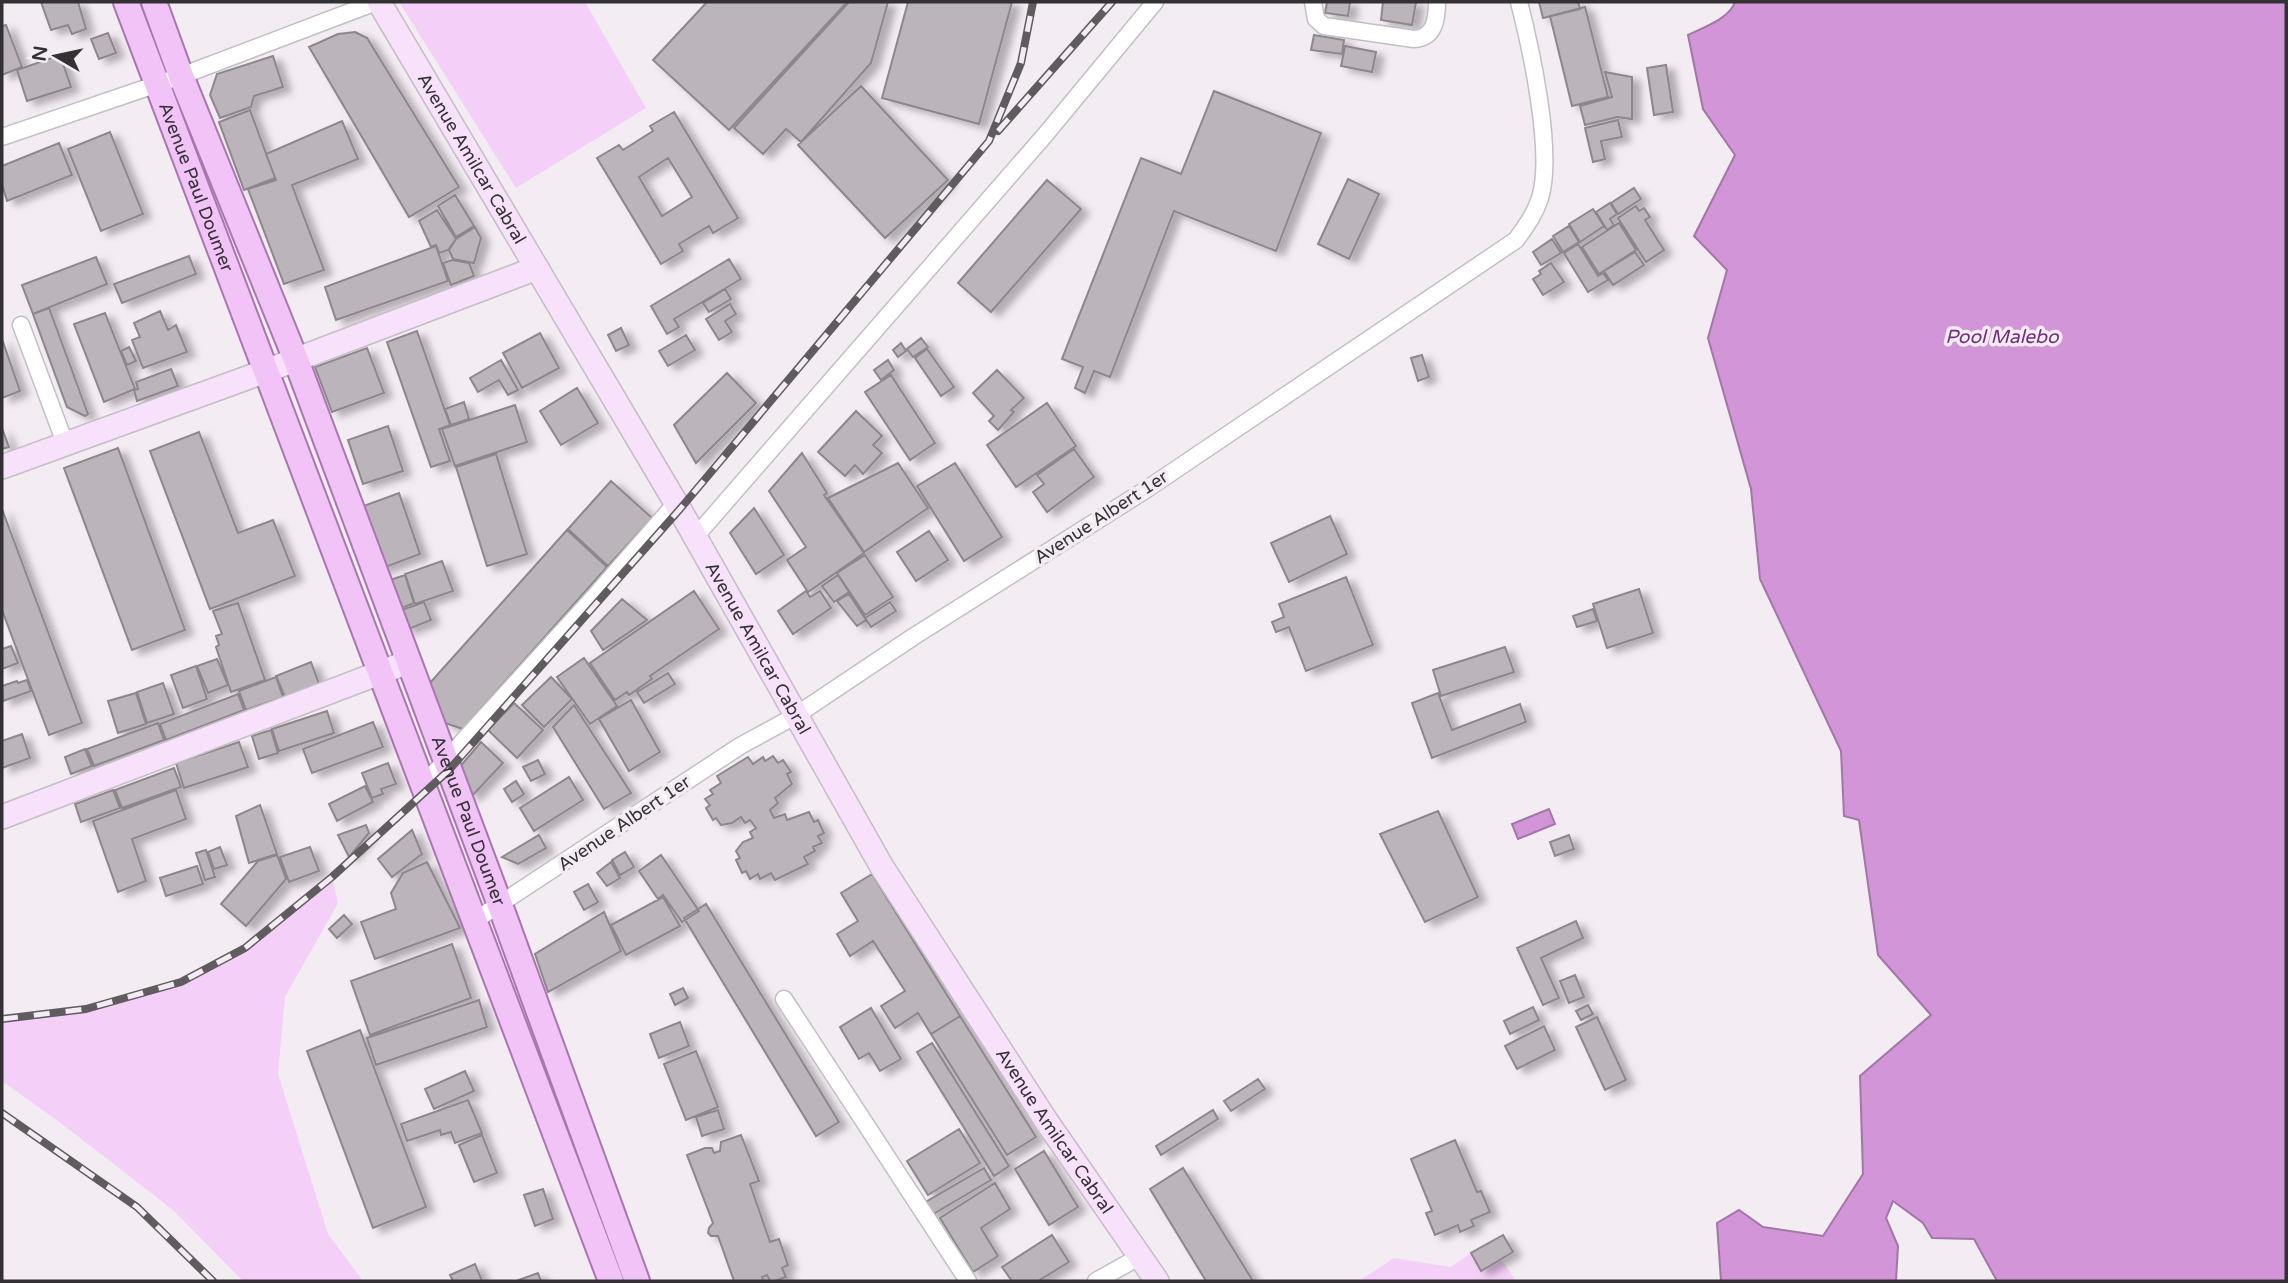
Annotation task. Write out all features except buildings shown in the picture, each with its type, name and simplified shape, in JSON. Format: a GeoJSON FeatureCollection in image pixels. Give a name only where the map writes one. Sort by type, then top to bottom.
{"type":"FeatureCollection","features":[{"type":"Feature","properties":{"kind":"main road","name":"Avenue Paul Doumer"},"geometry":{"type":"LineString","coordinates":[[126,2],[474,921],[615,1269],[637,1281]]}},
{"type":"Feature","properties":{"kind":"main road","name":"Avenue Paul Doumer"},"geometry":{"type":"LineString","coordinates":[[154,2],[181,76],[296,360],[499,905],[615,1269]]}},
{"type":"Feature","properties":{"kind":"main road","name":"Avenue Amilcar Cabral"},"geometry":{"type":"LineString","coordinates":[[377,2],[676,502],[882,867],[1046,1122],[1157,1281]]}},
{"type":"Feature","properties":{"kind":"main road"},"geometry":{"type":"LineString","coordinates":[[228,273],[257,264]]}},
{"type":"Feature","properties":{"kind":"main road"},"geometry":{"type":"LineString","coordinates":[[2,467],[296,360],[537,268]]}},
{"type":"Feature","properties":{"kind":"main road"},"geometry":{"type":"LineString","coordinates":[[355,605],[383,595]]}},
{"type":"Feature","properties":{"kind":"main road"},"geometry":{"type":"LineString","coordinates":[[2,817],[408,662]]}},
{"type":"Feature","properties":{"kind":"street"},"geometry":{"type":"LineString","coordinates":[[2,137],[157,85],[377,2]]}},
{"type":"Feature","properties":{"kind":"street"},"geometry":{"type":"LineString","coordinates":[[695,537],[1036,145],[1155,2]]}},
{"type":"Feature","properties":{"kind":"street"},"geometry":{"type":"LineString","coordinates":[[1313,2],[1316,19],[1324,26],[1414,39],[1422,38],[1432,31],[1437,18],[1437,2]]}},
{"type":"Feature","properties":{"kind":"street","name":"Avenue Albert 1er"},"geometry":{"type":"LineString","coordinates":[[474,921],[740,746],[795,716],[913,636],[1147,489],[1516,240],[1534,215],[1541,195],[1544,171],[1541,123],[1529,42],[1519,2]]}},
{"type":"Feature","properties":{"kind":"street"},"geometry":{"type":"LineString","coordinates":[[21,325],[65,443]]}},
{"type":"Feature","properties":{"kind":"street"},"geometry":{"type":"LineString","coordinates":[[424,784],[596,596],[676,502]]}},
{"type":"Feature","properties":{"kind":"street"},"geometry":{"type":"LineString","coordinates":[[784,999],[968,1281]]}},
{"type":"Feature","properties":{"kind":"street"},"geometry":{"type":"LineString","coordinates":[[1096,1281],[1139,1257]]}},
{"type":"Feature","properties":{"kind":"shaded area"},"geometry":{"type":"Polygon","coordinates":[[[399,2],[585,2],[646,108],[516,188],[399,2]]]}},
{"type":"Feature","properties":{"kind":"shaded area"},"geometry":{"type":"Polygon","coordinates":[[[332,877],[338,903],[285,997],[278,1074],[328,1234],[363,1281],[243,1281],[173,1210],[2,1081],[2,1018],[86,1009],[181,982],[245,948],[332,877]]]}},
{"type":"Feature","properties":{"kind":"shaded area"},"geometry":{"type":"Polygon","coordinates":[[[1471,1253],[1481,1271],[1501,1259],[1516,1281],[1359,1281],[1394,1258],[1451,1267],[1471,1253]]]}},
{"type":"Feature","properties":{"kind":"water","name":"Pool Malebo"},"geometry":{"type":"Polygon","coordinates":[[[1735,2],[2286,2],[2286,1281],[1997,1281],[1974,1239],[1932,1238],[1923,1223],[1893,1201],[1886,1218],[1898,1246],[1896,1281],[1721,1281],[1717,1223],[1739,1210],[1763,1227],[1823,1236],[1863,1174],[1860,1076],[1931,1015],[1878,955],[1859,820],[1844,816],[1841,751],[1760,579],[1751,489],[1708,338],[1727,270],[1694,236],[1735,155],[1703,109],[1688,35],[1722,18],[1735,2]]]}},
{"type":"Feature","properties":{"kind":"water"},"geometry":{"type":"Polygon","coordinates":[[[1549,809],[1555,824],[1518,839],[1512,824],[1549,809]]]}},
{"type":"Feature","properties":{"kind":"railway"},"geometry":{"type":"LineString","coordinates":[[2,1019],[86,1009],[181,982],[245,948],[332,877],[448,771],[680,509],[989,141],[1021,63],[1033,2]]}},
{"type":"Feature","properties":{"kind":"railway"},"geometry":{"type":"LineString","coordinates":[[998,131],[1112,2]]}},
{"type":"Feature","properties":{"kind":"railway"},"geometry":{"type":"LineString","coordinates":[[2,1113],[137,1207],[213,1281]]}}]}
